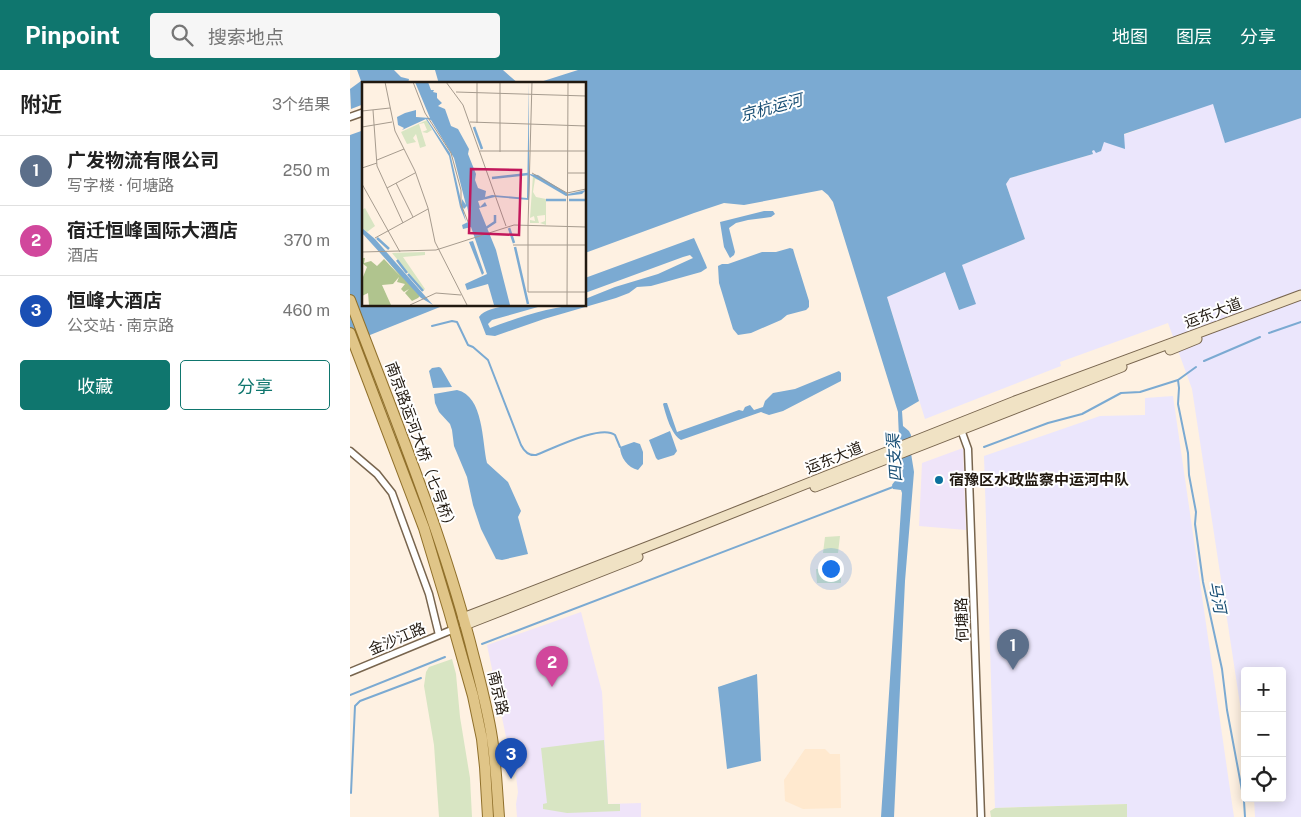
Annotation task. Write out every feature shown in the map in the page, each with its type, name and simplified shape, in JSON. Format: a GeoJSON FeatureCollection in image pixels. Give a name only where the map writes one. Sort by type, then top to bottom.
{"type":"FeatureCollection","features":[{"type":"Feature","properties":{"kind":"main road","name":"运东大道"},"geometry":{"type":"LineString","coordinates":[[464,622],[960,427],[1094,371],[1301,296]]}},
{"type":"Feature","properties":{"kind":"main road","name":"南京路运河大桥（七号桥）"},"geometry":{"type":"LineString","coordinates":[[350,300],[433,520],[460,606]]}},
{"type":"Feature","properties":{"kind":"main road","name":"运东大道"},"geometry":{"type":"LineString","coordinates":[[960,427],[1301,302]]}},
{"type":"Feature","properties":{"kind":"main road","name":"南京路运河大桥（七号桥）"},"geometry":{"type":"LineString","coordinates":[[350,333],[424,528],[450,612]]}},
{"type":"Feature","properties":{"kind":"main road","name":"南京路"},"geometry":{"type":"LineString","coordinates":[[460,606],[492,737],[496,768],[498,817]]}},
{"type":"Feature","properties":{"kind":"main road","name":"南京路"},"geometry":{"type":"LineString","coordinates":[[450,612],[473,696],[482,739],[486,767],[488,817]]}},
{"type":"Feature","properties":{"kind":"street"},"geometry":{"type":"LineString","coordinates":[[350,117],[362,113]]}},
{"type":"Feature","properties":{"kind":"street","name":"何塘路"},"geometry":{"type":"LineString","coordinates":[[960,427],[968,449],[981,817]]}},
{"type":"Feature","properties":{"kind":"street"},"geometry":{"type":"LineString","coordinates":[[350,451],[377,474],[392,493],[429,594],[439,635]]}},
{"type":"Feature","properties":{"kind":"street","name":"金沙江路"},"geometry":{"type":"LineString","coordinates":[[350,672],[454,630]]}},
{"type":"Feature","properties":{"kind":"shaded area"},"geometry":{"type":"Polygon","coordinates":[[[1213,103],[1225,142],[1301,118],[1301,817],[1255,817],[1254,802],[1286,802],[1286,667],[1241,667],[1241,711],[1192,389],[1168,323],[1060,362],[1061,366],[925,419],[887,297],[945,272],[959,310],[962,265],[1025,239],[1006,184],[1010,178],[1093,154],[1092,151],[1103,142],[1213,103]]]}},
{"type":"Feature","properties":{"kind":"shaded area"},"geometry":{"type":"Polygon","coordinates":[[[1173,396],[1234,817],[1127,817],[1126,804],[995,808],[984,456],[1100,416],[1145,415],[1145,398],[1173,396]]]}},
{"type":"Feature","properties":{"kind":"shaded area"},"geometry":{"type":"Polygon","coordinates":[[[963,448],[966,530],[919,526],[922,463],[963,448]]]}},
{"type":"Feature","properties":{"kind":"shaded area"},"geometry":{"type":"Polygon","coordinates":[[[581,612],[602,692],[608,804],[641,803],[641,817],[517,817],[516,804],[518,792],[515,768],[510,756],[487,645],[581,612]]]}},
{"type":"Feature","properties":{"kind":"shaded area"},"geometry":{"type":"Polygon","coordinates":[[[805,749],[825,749],[830,754],[840,754],[841,808],[803,809],[785,801],[784,780],[805,749]]]}},
{"type":"Feature","properties":{"kind":"green space"},"geometry":{"type":"Polygon","coordinates":[[[840,536],[838,553],[823,553],[825,537],[840,536]]]}},
{"type":"Feature","properties":{"kind":"green space"},"geometry":{"type":"Polygon","coordinates":[[[816,569],[841,569],[841,583],[817,583],[816,569]]]}},
{"type":"Feature","properties":{"kind":"green space"},"geometry":{"type":"Polygon","coordinates":[[[452,659],[456,674],[460,717],[470,778],[472,817],[439,817],[434,745],[424,686],[426,672],[429,667],[452,659]]]}},
{"type":"Feature","properties":{"kind":"green space"},"geometry":{"type":"Polygon","coordinates":[[[604,740],[608,804],[620,804],[620,811],[567,813],[543,809],[543,804],[547,803],[541,748],[604,740]]]}},
{"type":"Feature","properties":{"kind":"green space"},"geometry":{"type":"Polygon","coordinates":[[[1127,804],[1127,817],[991,817],[990,811],[995,808],[1127,804]]]}},
{"type":"Feature","properties":{"kind":"water"},"geometry":{"type":"Polygon","coordinates":[[[357,70],[394,70],[401,77],[409,79],[408,82],[362,82],[362,105],[351,109],[350,89],[361,81],[357,70]]]}},
{"type":"Feature","properties":{"kind":"water"},"geometry":{"type":"Polygon","coordinates":[[[435,70],[503,70],[517,82],[438,82],[435,70]]]}},
{"type":"Feature","properties":{"kind":"water","name":"京杭运河"},"geometry":{"type":"Polygon","coordinates":[[[578,70],[1301,70],[1301,118],[1225,143],[1213,104],[1124,134],[1125,149],[1104,142],[1101,151],[1096,153],[1094,150],[1092,151],[1093,154],[1010,178],[1006,184],[1025,239],[962,265],[976,304],[959,310],[945,272],[887,297],[919,401],[902,411],[903,426],[911,435],[910,447],[914,472],[905,581],[894,817],[881,817],[902,493],[901,490],[893,489],[892,485],[897,479],[899,466],[898,412],[833,202],[822,190],[744,205],[724,203],[586,253],[586,82],[540,82],[578,70]]]}},
{"type":"Feature","properties":{"kind":"water"},"geometry":{"type":"Polygon","coordinates":[[[362,131],[362,306],[442,306],[350,343],[350,135],[362,131]]]}},
{"type":"Feature","properties":{"kind":"water"},"geometry":{"type":"Polygon","coordinates":[[[764,211],[773,211],[775,214],[771,217],[736,223],[729,228],[735,252],[730,258],[724,247],[720,222],[764,211]]]}},
{"type":"Feature","properties":{"kind":"water"},"geometry":{"type":"Polygon","coordinates":[[[694,238],[707,268],[701,272],[651,286],[637,287],[629,293],[616,298],[544,319],[495,336],[486,335],[479,317],[491,309],[509,306],[541,306],[492,320],[488,324],[490,328],[549,309],[586,306],[586,299],[615,287],[658,274],[693,258],[690,255],[683,257],[586,293],[586,278],[694,238]]]}},
{"type":"Feature","properties":{"kind":"water"},"geometry":{"type":"Polygon","coordinates":[[[790,248],[793,249],[809,301],[809,307],[806,310],[787,315],[781,320],[751,333],[738,335],[733,329],[719,283],[718,266],[762,252],[776,252],[790,248]]]}},
{"type":"Feature","properties":{"kind":"water"},"geometry":{"type":"Polygon","coordinates":[[[439,367],[452,387],[433,388],[429,371],[432,368],[439,367]]]}},
{"type":"Feature","properties":{"kind":"water"},"geometry":{"type":"Polygon","coordinates":[[[839,371],[841,373],[841,381],[783,411],[769,415],[761,412],[681,440],[677,437],[667,419],[663,404],[667,403],[677,432],[739,410],[743,411],[745,407],[750,405],[754,410],[763,407],[765,401],[773,393],[795,389],[839,371]]]}},
{"type":"Feature","properties":{"kind":"water"},"geometry":{"type":"Polygon","coordinates":[[[457,390],[466,394],[477,410],[487,463],[508,482],[521,511],[518,517],[528,554],[502,560],[496,559],[481,529],[467,477],[454,446],[450,424],[439,412],[435,403],[434,394],[457,390]]]}},
{"type":"Feature","properties":{"kind":"water"},"geometry":{"type":"Polygon","coordinates":[[[670,431],[677,451],[674,455],[658,460],[649,440],[670,431]]]}},
{"type":"Feature","properties":{"kind":"water"},"geometry":{"type":"Polygon","coordinates":[[[634,442],[640,444],[643,452],[643,464],[638,470],[628,464],[620,451],[620,447],[634,442]]]}},
{"type":"Feature","properties":{"kind":"water"},"geometry":{"type":"Polygon","coordinates":[[[757,674],[761,761],[727,769],[718,687],[757,674]]]}},
{"type":"Feature","properties":{"kind":"waterway"},"geometry":{"type":"LineString","coordinates":[[432,326],[452,321],[457,322],[468,345],[488,360],[521,445],[529,454],[536,455],[588,435],[608,432],[615,435],[620,447]]}},
{"type":"Feature","properties":{"kind":"waterway"},"geometry":{"type":"LineString","coordinates":[[1269,333],[1301,322]]}},
{"type":"Feature","properties":{"kind":"waterway"},"geometry":{"type":"LineString","coordinates":[[1204,361],[1260,337]]}},
{"type":"Feature","properties":{"kind":"waterway"},"geometry":{"type":"LineString","coordinates":[[984,447],[1048,423],[1082,414],[1121,393],[1140,392],[1178,380],[1196,367]]}},
{"type":"Feature","properties":{"kind":"waterway","name":"马河"},"geometry":{"type":"LineString","coordinates":[[1178,380],[1178,404],[1188,453],[1189,475],[1196,512],[1195,524],[1203,582],[1222,669],[1245,817]]}},
{"type":"Feature","properties":{"kind":"waterway","name":"四支渠"},"geometry":{"type":"LineString","coordinates":[[482,644],[893,487]]}},
{"type":"Feature","properties":{"kind":"waterway"},"geometry":{"type":"LineString","coordinates":[[350,695],[445,657]]}},
{"type":"Feature","properties":{"kind":"waterway"},"geometry":{"type":"LineString","coordinates":[[351,793],[355,706],[360,701],[421,678]]}},
{"type":"Feature","properties":{"kind":"place","name":"宿豫区水政监察中运河中队"},"geometry":{"type":"Point","coordinates":[939,480]}},
{"type":"Feature","properties":{"kind":"place","name":"广发物流有限公司"},"geometry":{"type":"Point","coordinates":[1013,670]}},
{"type":"Feature","properties":{"kind":"place","name":"宿迁恒峰国际大酒店"},"geometry":{"type":"Point","coordinates":[552,687]}},
{"type":"Feature","properties":{"kind":"place","name":"恒峰大酒店"},"geometry":{"type":"Point","coordinates":[511,779]}}]}
